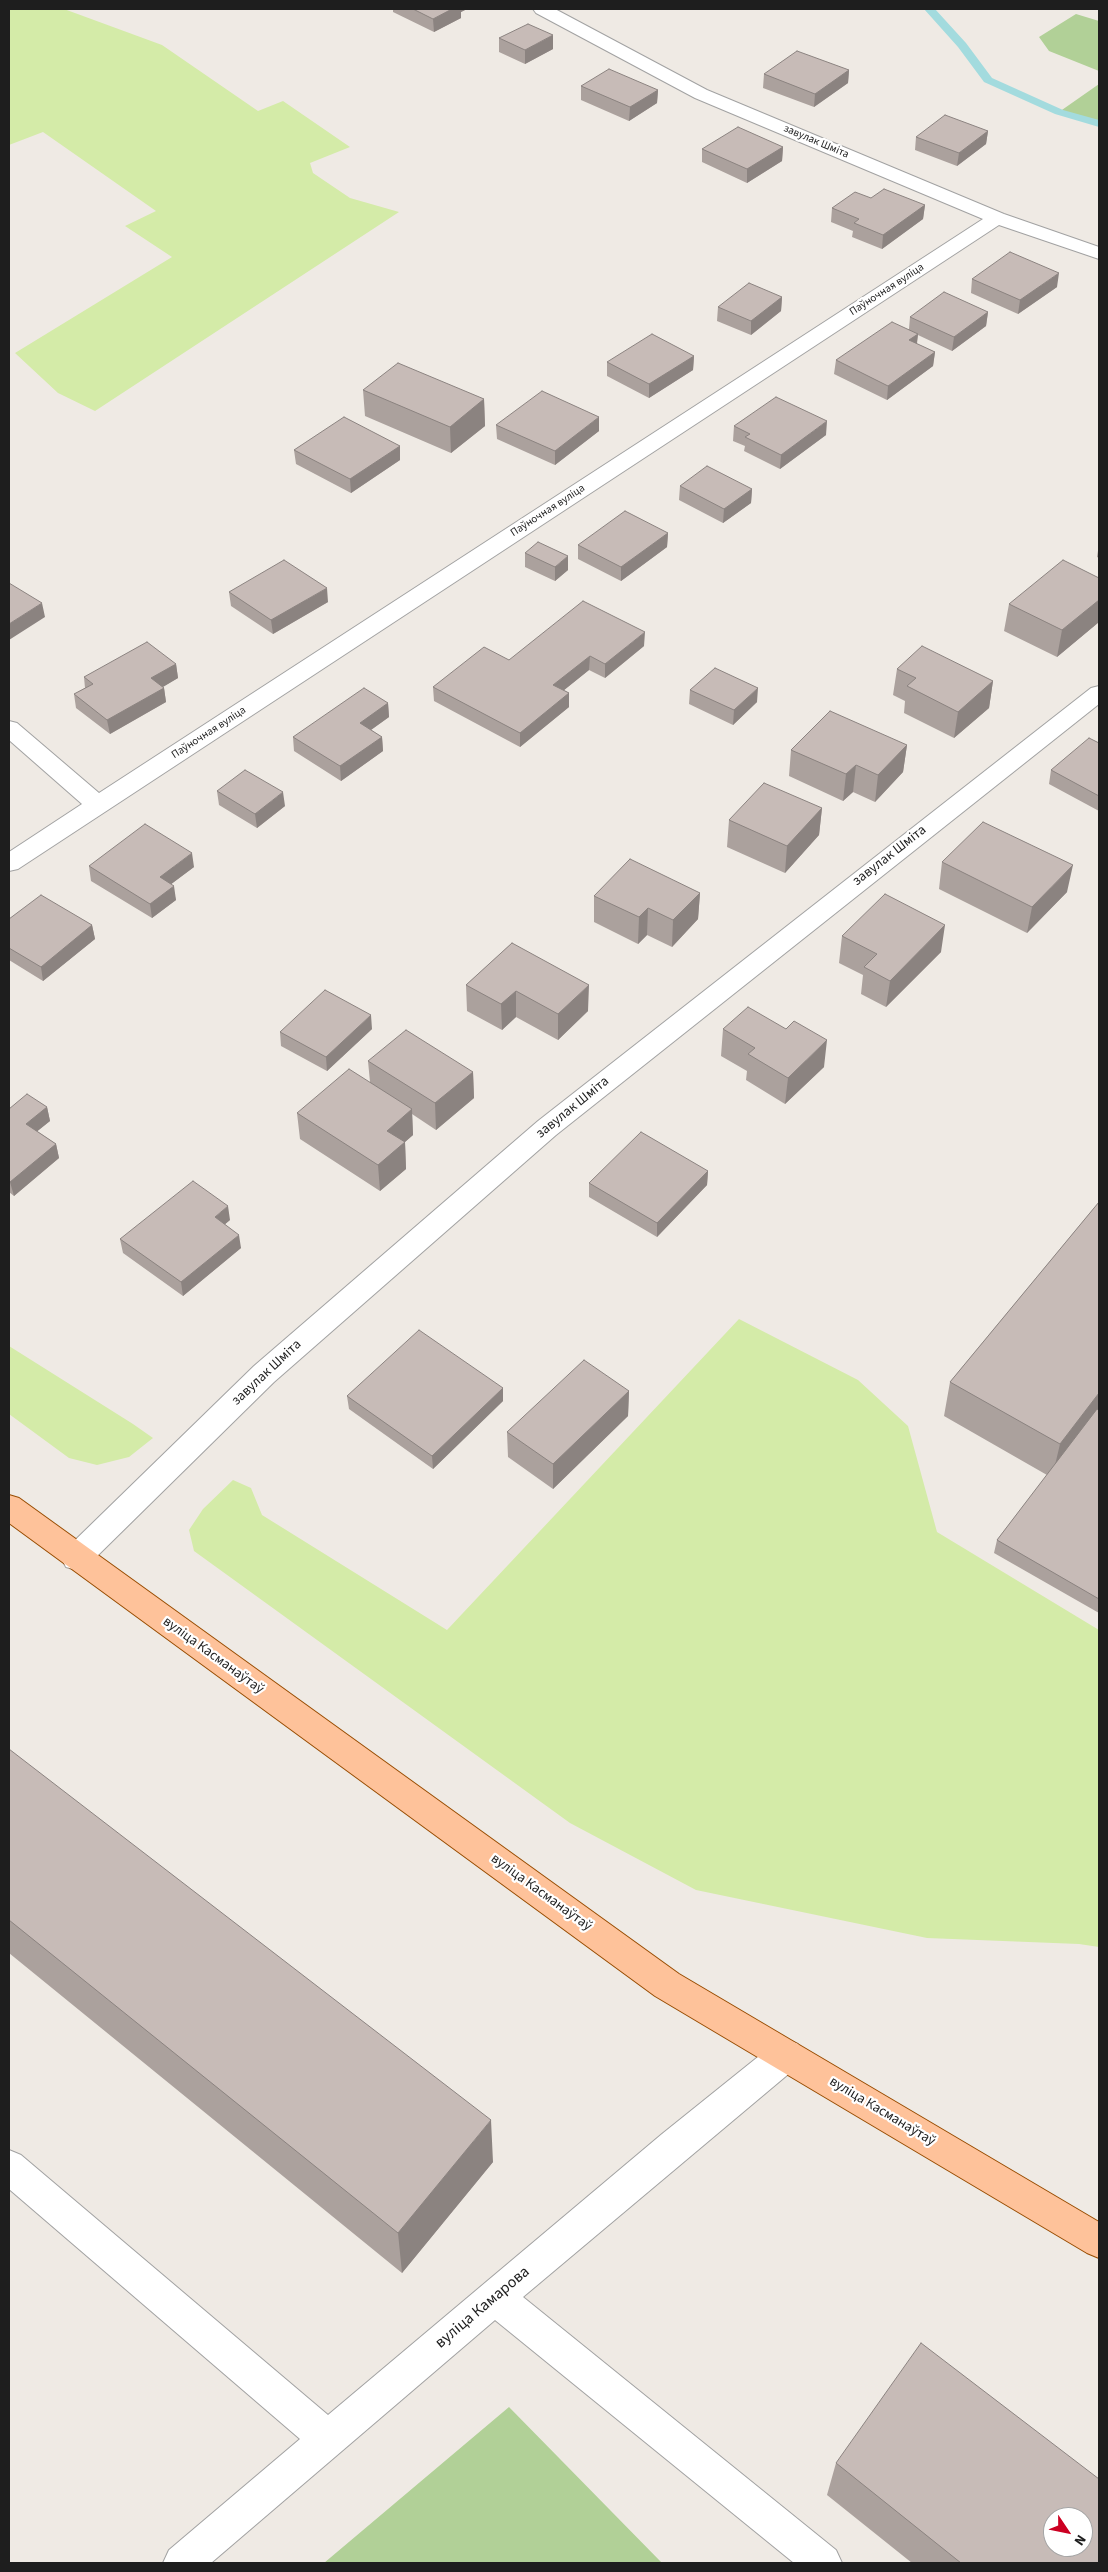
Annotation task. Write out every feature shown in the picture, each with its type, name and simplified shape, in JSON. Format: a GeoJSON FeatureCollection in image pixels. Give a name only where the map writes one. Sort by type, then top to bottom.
{"type":"FeatureCollection","features":[{"type":"Feature","properties":{"kind":"main road","name":"вуліца Касманаўтаў"},"geometry":{"type":"LineString","coordinates":[[9,1507],[76,1558],[402,1791],[667,1985],[1099,2241]]}},
{"type":"Feature","properties":{"kind":"street","name":"завулак Шміта"},"geometry":{"type":"LineString","coordinates":[[542,9],[701,94],[997,218],[1099,253]]}},
{"type":"Feature","properties":{"kind":"street","name":"Паўночная вуліца"},"geometry":{"type":"LineString","coordinates":[[9,863],[997,218]]}},
{"type":"Feature","properties":{"kind":"street","name":"завулак Шміта"},"geometry":{"type":"LineString","coordinates":[[76,1558],[264,1374],[547,1128],[1099,693]]}},
{"type":"Feature","properties":{"kind":"street"},"geometry":{"type":"LineString","coordinates":[[9,728],[98,805]]}},
{"type":"Feature","properties":{"kind":"street","name":"вуліца Камарова"},"geometry":{"type":"LineString","coordinates":[[182,2563],[667,2152],[786,2055]]}},
{"type":"Feature","properties":{"kind":"street"},"geometry":{"type":"LineString","coordinates":[[9,2167],[328,2439]]}},
{"type":"Feature","properties":{"kind":"street"},"geometry":{"type":"LineString","coordinates":[[496,2298],[823,2563]]}},
{"type":"Feature","properties":{"kind":"green space"},"geometry":{"type":"Polygon","coordinates":[[[9,9],[64,9],[162,45],[258,111],[283,101],[350,147],[310,163],[313,173],[350,198],[399,212],[95,411],[58,393],[15,353],[172,257],[125,226],[156,211],[43,132],[9,145],[9,9]]]}},
{"type":"Feature","properties":{"kind":"green space"},"geometry":{"type":"Polygon","coordinates":[[[1076,14],[1099,21],[1099,71],[1049,51],[1039,37],[1076,14]]]}},
{"type":"Feature","properties":{"kind":"green space"},"geometry":{"type":"Polygon","coordinates":[[[1099,84],[1099,124],[1059,112],[1099,84]]]}},
{"type":"Feature","properties":{"kind":"green space"},"geometry":{"type":"Polygon","coordinates":[[[739,1319],[858,1380],[908,1426],[937,1532],[1099,1630],[1099,1947],[1079,1944],[927,1938],[696,1890],[570,1823],[194,1551],[189,1530],[203,1509],[233,1480],[251,1488],[262,1515],[447,1630],[739,1319]]]}},
{"type":"Feature","properties":{"kind":"green space"},"geometry":{"type":"Polygon","coordinates":[[[9,1346],[153,1438],[129,1457],[97,1465],[69,1458],[9,1414],[9,1346]]]}},
{"type":"Feature","properties":{"kind":"green space"},"geometry":{"type":"Polygon","coordinates":[[[509,2407],[662,2563],[324,2563],[509,2407]]]}},
{"type":"Feature","properties":{"kind":"building"},"geometry":{"type":"Polygon","coordinates":[[[413,9],[452,9],[433,19],[413,9]]]}},
{"type":"Feature","properties":{"kind":"building"},"geometry":{"type":"Polygon","coordinates":[[[528,24],[553,35],[525,50],[499,38],[528,24]]]}},
{"type":"Feature","properties":{"kind":"building"},"geometry":{"type":"Polygon","coordinates":[[[797,51],[849,70],[815,94],[764,74],[797,51]]]}},
{"type":"Feature","properties":{"kind":"building"},"geometry":{"type":"Polygon","coordinates":[[[609,69],[658,90],[630,107],[581,86],[609,69]]]}},
{"type":"Feature","properties":{"kind":"building"},"geometry":{"type":"Polygon","coordinates":[[[945,115],[988,131],[959,153],[916,137],[945,115]]]}},
{"type":"Feature","properties":{"kind":"building"},"geometry":{"type":"Polygon","coordinates":[[[738,127],[783,147],[747,169],[702,149],[738,127]]]}},
{"type":"Feature","properties":{"kind":"building"},"geometry":{"type":"Polygon","coordinates":[[[884,189],[925,205],[883,235],[854,223],[859,219],[832,208],[855,192],[871,198],[884,189]]]}},
{"type":"Feature","properties":{"kind":"building"},"geometry":{"type":"Polygon","coordinates":[[[1010,252],[1059,273],[1020,300],[972,279],[1010,252]]]}},
{"type":"Feature","properties":{"kind":"building"},"geometry":{"type":"Polygon","coordinates":[[[749,283],[782,297],[751,321],[718,307],[749,283]]]}},
{"type":"Feature","properties":{"kind":"building"},"geometry":{"type":"Polygon","coordinates":[[[944,292],[988,312],[954,337],[910,317],[944,292]]]}},
{"type":"Feature","properties":{"kind":"building"},"geometry":{"type":"Polygon","coordinates":[[[892,322],[918,334],[909,340],[935,352],[888,386],[836,360],[892,322]]]}},
{"type":"Feature","properties":{"kind":"building"},"geometry":{"type":"Polygon","coordinates":[[[652,334],[694,356],[649,384],[607,362],[652,334]]]}},
{"type":"Feature","properties":{"kind":"building"},"geometry":{"type":"Polygon","coordinates":[[[398,363],[484,399],[450,427],[363,390],[398,363]]]}},
{"type":"Feature","properties":{"kind":"building"},"geometry":{"type":"Polygon","coordinates":[[[542,391],[599,417],[555,451],[496,425],[542,391]]]}},
{"type":"Feature","properties":{"kind":"building"},"geometry":{"type":"Polygon","coordinates":[[[776,397],[827,421],[781,455],[745,437],[750,434],[734,426],[776,397]]]}},
{"type":"Feature","properties":{"kind":"building"},"geometry":{"type":"Polygon","coordinates":[[[344,417],[400,446],[350,479],[294,450],[344,417]]]}},
{"type":"Feature","properties":{"kind":"building"},"geometry":{"type":"Polygon","coordinates":[[[707,466],[752,489],[724,509],[680,486],[707,466]]]}},
{"type":"Feature","properties":{"kind":"building"},"geometry":{"type":"Polygon","coordinates":[[[625,511],[668,533],[621,567],[578,545],[625,511]]]}},
{"type":"Feature","properties":{"kind":"building"},"geometry":{"type":"Polygon","coordinates":[[[538,542],[568,556],[555,567],[525,553],[538,542]]]}},
{"type":"Feature","properties":{"kind":"building"},"geometry":{"type":"Polygon","coordinates":[[[284,560],[327,588],[271,620],[229,592],[284,560]]]}},
{"type":"Feature","properties":{"kind":"building"},"geometry":{"type":"Polygon","coordinates":[[[1063,560],[1099,578],[1099,600],[1062,630],[1009,604],[1063,560]]]}},
{"type":"Feature","properties":{"kind":"building"},"geometry":{"type":"Polygon","coordinates":[[[9,583],[42,603],[9,624],[9,583]]]}},
{"type":"Feature","properties":{"kind":"building"},"geometry":{"type":"Polygon","coordinates":[[[583,601],[645,632],[605,664],[590,656],[553,685],[569,693],[520,733],[433,687],[484,647],[509,660],[583,601]]]}},
{"type":"Feature","properties":{"kind":"building"},"geometry":{"type":"Polygon","coordinates":[[[147,642],[176,664],[151,678],[164,688],[107,720],[74,694],[93,684],[84,677],[147,642]]]}},
{"type":"Feature","properties":{"kind":"building"},"geometry":{"type":"Polygon","coordinates":[[[922,646],[993,681],[958,712],[907,686],[916,678],[897,669],[922,646]]]}},
{"type":"Feature","properties":{"kind":"building"},"geometry":{"type":"Polygon","coordinates":[[[715,668],[758,688],[734,710],[690,690],[715,668]]]}},
{"type":"Feature","properties":{"kind":"building"},"geometry":{"type":"Polygon","coordinates":[[[364,688],[388,703],[360,723],[382,737],[340,766],[293,737],[364,688]]]}},
{"type":"Feature","properties":{"kind":"building"},"geometry":{"type":"Polygon","coordinates":[[[830,711],[907,745],[878,775],[856,765],[846,774],[791,750],[830,711]]]}},
{"type":"Feature","properties":{"kind":"building"},"geometry":{"type":"Polygon","coordinates":[[[1089,738],[1099,743],[1099,796],[1051,770],[1089,738]]]}},
{"type":"Feature","properties":{"kind":"building"},"geometry":{"type":"Polygon","coordinates":[[[245,770],[283,792],[255,814],[217,791],[245,770]]]}},
{"type":"Feature","properties":{"kind":"building"},"geometry":{"type":"Polygon","coordinates":[[[764,783],[822,808],[787,846],[729,820],[764,783]]]}},
{"type":"Feature","properties":{"kind":"building"},"geometry":{"type":"Polygon","coordinates":[[[983,822],[1073,865],[1032,907],[942,862],[983,822]]]}},
{"type":"Feature","properties":{"kind":"building"},"geometry":{"type":"Polygon","coordinates":[[[145,824],[192,853],[160,877],[174,886],[150,904],[89,866],[145,824]]]}},
{"type":"Feature","properties":{"kind":"building"},"geometry":{"type":"Polygon","coordinates":[[[630,859],[700,893],[673,920],[648,908],[639,917],[594,896],[630,859]]]}},
{"type":"Feature","properties":{"kind":"building"},"geometry":{"type":"Polygon","coordinates":[[[885,894],[945,925],[890,981],[864,967],[877,954],[842,936],[885,894]]]}},
{"type":"Feature","properties":{"kind":"building"},"geometry":{"type":"Polygon","coordinates":[[[41,895],[92,925],[41,967],[9,948],[9,919],[41,895]]]}},
{"type":"Feature","properties":{"kind":"building"},"geometry":{"type":"Polygon","coordinates":[[[512,943],[589,985],[558,1014],[516,991],[501,1004],[466,985],[512,943]]]}},
{"type":"Feature","properties":{"kind":"building"},"geometry":{"type":"Polygon","coordinates":[[[325,990],[371,1015],[326,1057],[280,1032],[325,990]]]}},
{"type":"Feature","properties":{"kind":"building"},"geometry":{"type":"Polygon","coordinates":[[[748,1007],[786,1029],[794,1021],[827,1040],[788,1078],[748,1054],[755,1048],[723,1029],[748,1007]]]}},
{"type":"Feature","properties":{"kind":"building"},"geometry":{"type":"Polygon","coordinates":[[[406,1030],[473,1072],[435,1103],[368,1061],[406,1030]]]}},
{"type":"Feature","properties":{"kind":"building"},"geometry":{"type":"Polygon","coordinates":[[[349,1069],[412,1109],[387,1131],[405,1142],[378,1165],[297,1113],[349,1069]]]}},
{"type":"Feature","properties":{"kind":"building"},"geometry":{"type":"Polygon","coordinates":[[[27,1094],[47,1107],[26,1124],[56,1144],[10,1182],[9,1109],[27,1094]]]}},
{"type":"Feature","properties":{"kind":"building"},"geometry":{"type":"Polygon","coordinates":[[[641,1132],[708,1171],[657,1223],[589,1183],[641,1132]]]}},
{"type":"Feature","properties":{"kind":"building"},"geometry":{"type":"Polygon","coordinates":[[[193,1181],[228,1206],[215,1217],[239,1235],[181,1282],[120,1239],[193,1181]]]}},
{"type":"Feature","properties":{"kind":"building"},"geometry":{"type":"Polygon","coordinates":[[[1099,1202],[1099,1393],[1060,1444],[950,1382],[1099,1202]]]}},
{"type":"Feature","properties":{"kind":"building"},"geometry":{"type":"Polygon","coordinates":[[[419,1330],[503,1388],[432,1456],[347,1396],[419,1330]]]}},
{"type":"Feature","properties":{"kind":"building"},"geometry":{"type":"Polygon","coordinates":[[[584,1360],[629,1391],[553,1464],[507,1432],[584,1360]]]}},
{"type":"Feature","properties":{"kind":"building"},"geometry":{"type":"Polygon","coordinates":[[[1097,1409],[1099,1410],[1099,1599],[997,1540],[1097,1409]]]}},
{"type":"Feature","properties":{"kind":"building"},"geometry":{"type":"Polygon","coordinates":[[[9,1749],[491,2120],[398,2233],[9,1920],[9,1749]]]}},
{"type":"Feature","properties":{"kind":"building"},"geometry":{"type":"Polygon","coordinates":[[[921,2343],[1099,2479],[1099,2563],[961,2563],[836,2463],[921,2343]]]}},
{"type":"Feature","properties":{"kind":"waterway"},"geometry":{"type":"LineString","coordinates":[[929,9],[962,45],[988,80],[1059,112],[1099,124]]}}]}
